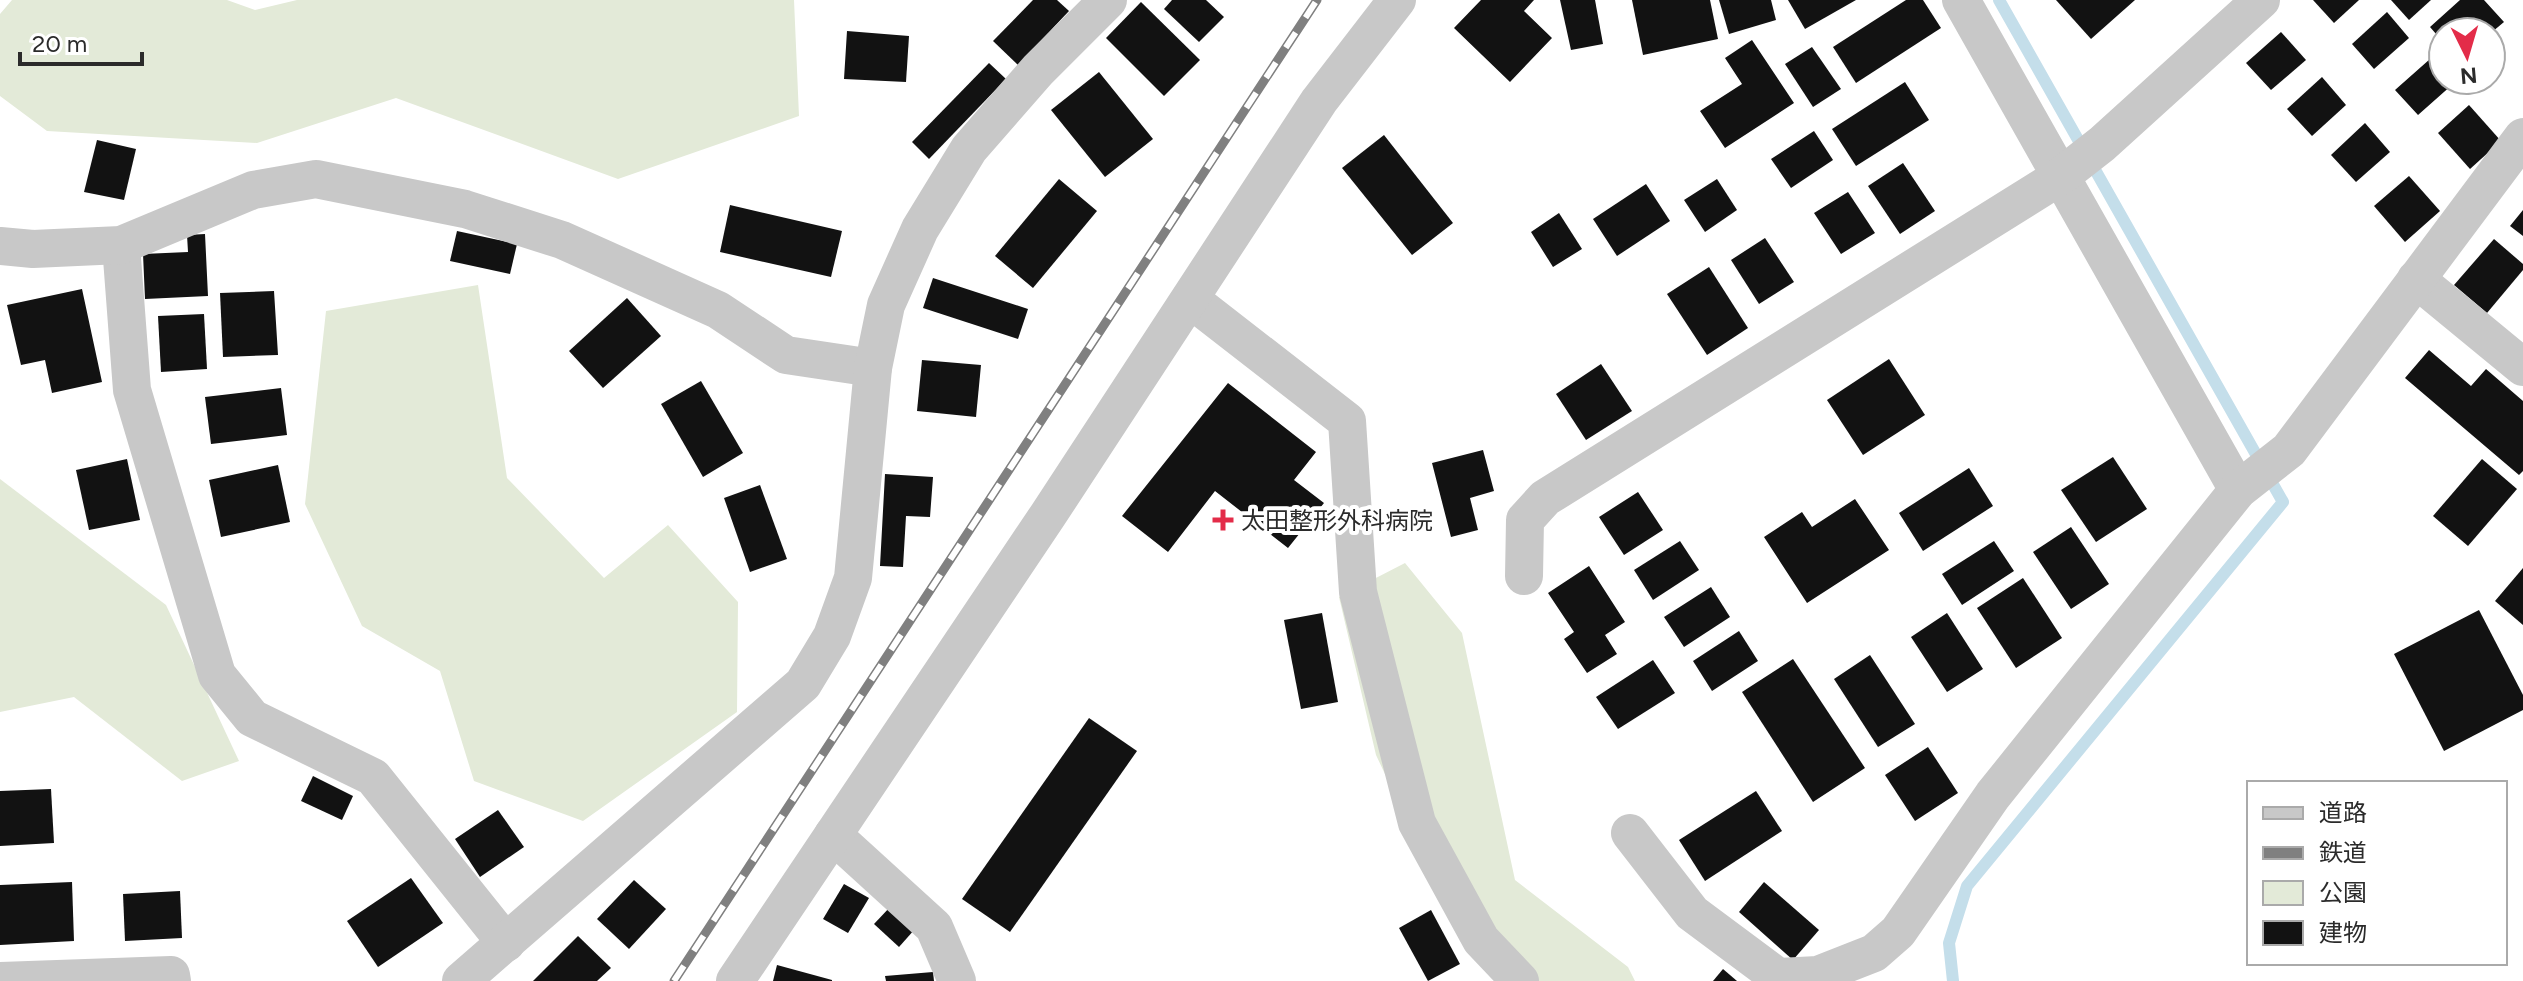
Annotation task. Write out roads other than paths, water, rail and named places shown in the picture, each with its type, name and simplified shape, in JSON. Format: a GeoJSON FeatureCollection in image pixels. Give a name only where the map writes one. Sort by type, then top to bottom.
{"type":"FeatureCollection","features":[{"type":"Feature","properties":{"kind":"street"},"geometry":{"type":"LineString","coordinates":[[461,981],[803,684],[832,636],[853,578],[873,368],[886,305],[920,229],[969,149],[1038,70],[1108,0]]}},
{"type":"Feature","properties":{"kind":"street"},"geometry":{"type":"LineString","coordinates":[[735,981],[1319,101],[1397,0]]}},
{"type":"Feature","properties":{"kind":"street"},"geometry":{"type":"LineString","coordinates":[[1961,0],[2238,490]]}},
{"type":"Feature","properties":{"kind":"street"},"geometry":{"type":"LineString","coordinates":[[1524,576],[1525,520],[1545,498],[2061,176],[2102,144],[2261,0]]}},
{"type":"Feature","properties":{"kind":"street"},"geometry":{"type":"LineString","coordinates":[[1630,833],[1692,913],[1778,977],[1818,975],[1874,953],[1898,932],[1993,795],[2238,490],[2289,450],[2523,137]]}},
{"type":"Feature","properties":{"kind":"street"},"geometry":{"type":"LineString","coordinates":[[0,246],[33,249],[121,245],[253,190],[316,179],[465,209],[562,240],[718,310],[786,355],[873,368]]}},
{"type":"Feature","properties":{"kind":"street"},"geometry":{"type":"LineString","coordinates":[[121,245],[132,390],[217,675],[252,718],[373,777],[506,943]]}},
{"type":"Feature","properties":{"kind":"street"},"geometry":{"type":"LineString","coordinates":[[2416,279],[2523,367]]}},
{"type":"Feature","properties":{"kind":"street"},"geometry":{"type":"LineString","coordinates":[[1190,299],[1347,421],[1358,592],[1417,823],[1481,940],[1520,981]]}},
{"type":"Feature","properties":{"kind":"street"},"geometry":{"type":"LineString","coordinates":[[833,835],[934,927],[957,981]]}},
{"type":"Feature","properties":{"kind":"street"},"geometry":{"type":"LineString","coordinates":[[0,981],[171,975],[172,981]]}},
{"type":"Feature","properties":{"kind":"waterway"},"geometry":{"type":"LineString","coordinates":[[1953,981],[1949,943],[1967,886],[2283,502],[1999,0]]}},
{"type":"Feature","properties":{"kind":"railway"},"geometry":{"type":"LineString","coordinates":[[674,981],[1317,0]]}},
{"type":"Feature","properties":{"kind":"place","name":"太田整形外科病院"},"geometry":{"type":"Point","coordinates":[1223,520]}}]}
